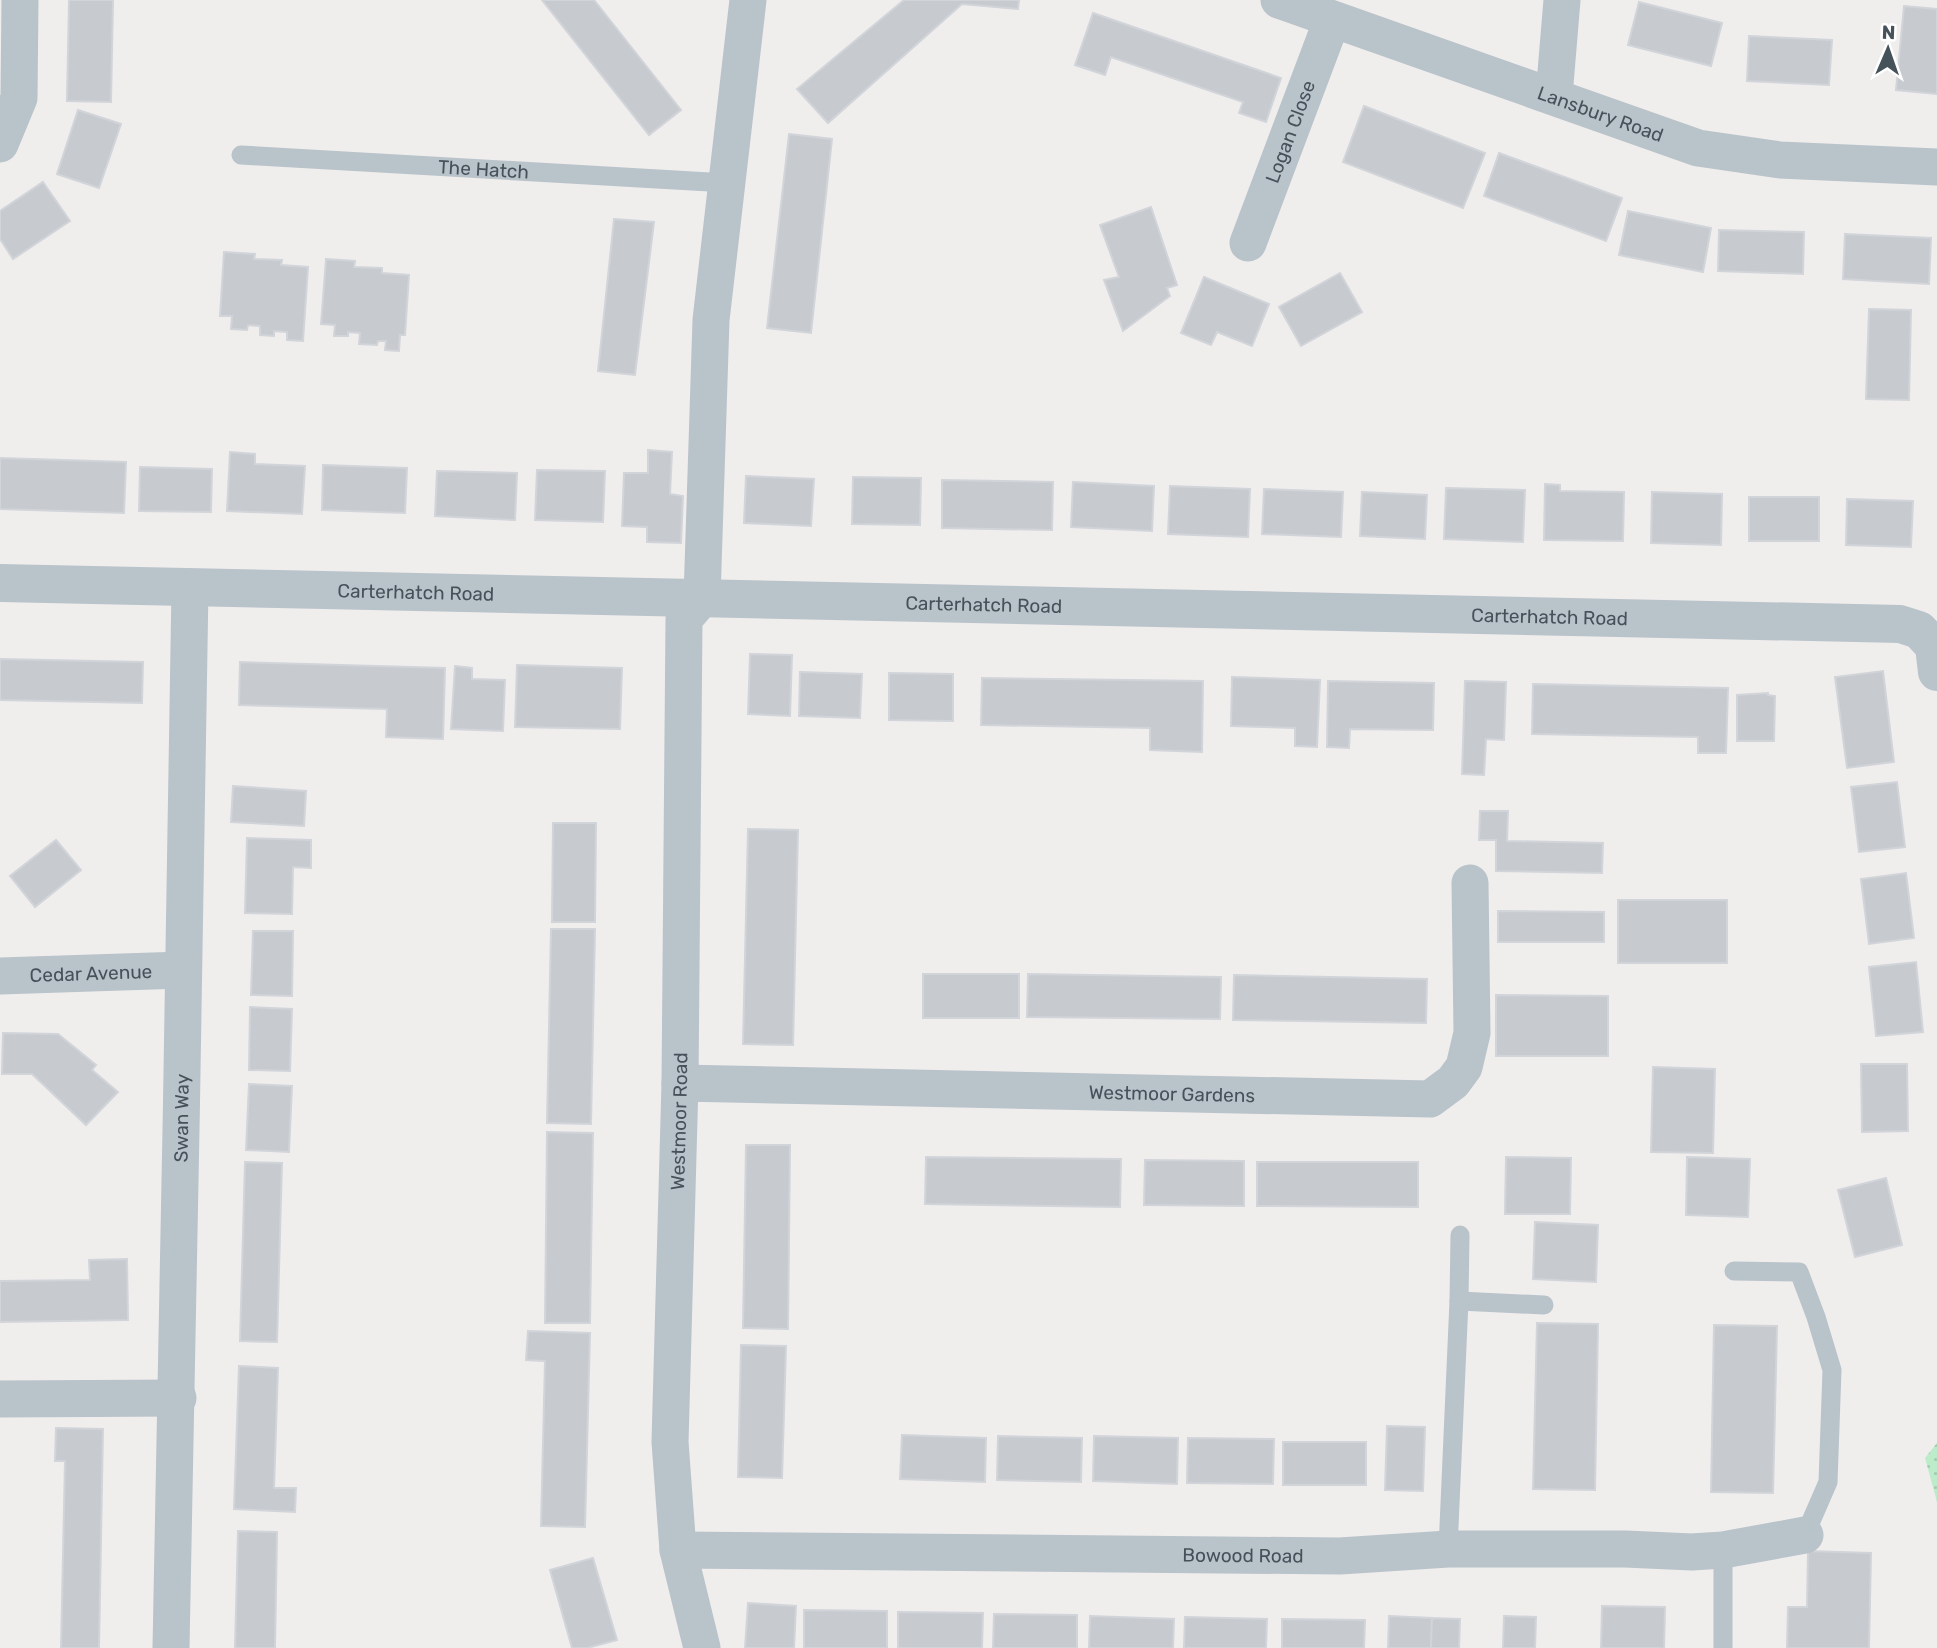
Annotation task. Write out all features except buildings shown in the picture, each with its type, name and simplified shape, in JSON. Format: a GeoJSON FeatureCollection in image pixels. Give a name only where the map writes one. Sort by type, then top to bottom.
{"type":"FeatureCollection","features":[{"type":"Feature","properties":{"kind":"street"},"geometry":{"type":"LineString","coordinates":[[0,144],[19,98],[20,0]]}},
{"type":"Feature","properties":{"kind":"street"},"geometry":{"type":"LineString","coordinates":[[702,598],[711,320],[748,0]]}},
{"type":"Feature","properties":{"kind":"street","name":"Lansbury Road"},"geometry":{"type":"LineString","coordinates":[[1279,0],[1698,148],[1780,160],[1937,167]]}},
{"type":"Feature","properties":{"kind":"street"},"geometry":{"type":"LineString","coordinates":[[1554,96],[1562,0]]}},
{"type":"Feature","properties":{"kind":"street","name":"Logan Close"},"geometry":{"type":"LineString","coordinates":[[1248,243],[1332,20]]}},
{"type":"Feature","properties":{"kind":"street","name":"Carterhatch Road"},"geometry":{"type":"LineString","coordinates":[[0,583],[1900,624],[1919,631],[1936,653]]}},
{"type":"Feature","properties":{"kind":"street","name":"Swan Way"},"geometry":{"type":"LineString","coordinates":[[171,1648],[178,1398],[190,587]]}},
{"type":"Feature","properties":{"kind":"street","name":"Westmoor Road"},"geometry":{"type":"LineString","coordinates":[[702,598],[684,620],[680,1083],[670,1443],[678,1550],[702,1648]]}},
{"type":"Feature","properties":{"kind":"street","name":"Westmoor Gardens"},"geometry":{"type":"LineString","coordinates":[[680,1083],[1430,1099],[1453,1082],[1464,1067],[1472,1033],[1470,883]]}},
{"type":"Feature","properties":{"kind":"street","name":"Cedar Avenue"},"geometry":{"type":"LineString","coordinates":[[0,976],[183,970]]}},
{"type":"Feature","properties":{"kind":"street"},"geometry":{"type":"LineString","coordinates":[[0,1399],[178,1398]]}},
{"type":"Feature","properties":{"kind":"street","name":"Bowood Road"},"geometry":{"type":"LineString","coordinates":[[678,1550],[1340,1556],[1448,1549],[1625,1549],[1692,1552],[1723,1550],[1805,1535]]}},
{"type":"Feature","properties":{"kind":"lane","name":"The Hatch"},"geometry":{"type":"LineString","coordinates":[[241,155],[727,183]]}},
{"type":"Feature","properties":{"kind":"lane"},"geometry":{"type":"LineString","coordinates":[[1448,1549],[1460,1235]]}},
{"type":"Feature","properties":{"kind":"lane"},"geometry":{"type":"LineString","coordinates":[[1734,1271],[1799,1272],[1832,1370],[1828,1482],[1805,1535]]}},
{"type":"Feature","properties":{"kind":"lane"},"geometry":{"type":"LineString","coordinates":[[1459,1301],[1544,1305]]}},
{"type":"Feature","properties":{"kind":"lane"},"geometry":{"type":"LineString","coordinates":[[1723,1550],[1723,1648]]}},
{"type":"Feature","properties":{"kind":"green space"},"geometry":{"type":"Polygon","coordinates":[[[1937,1443],[1937,1502],[1925,1458],[1937,1443]]]}}]}
